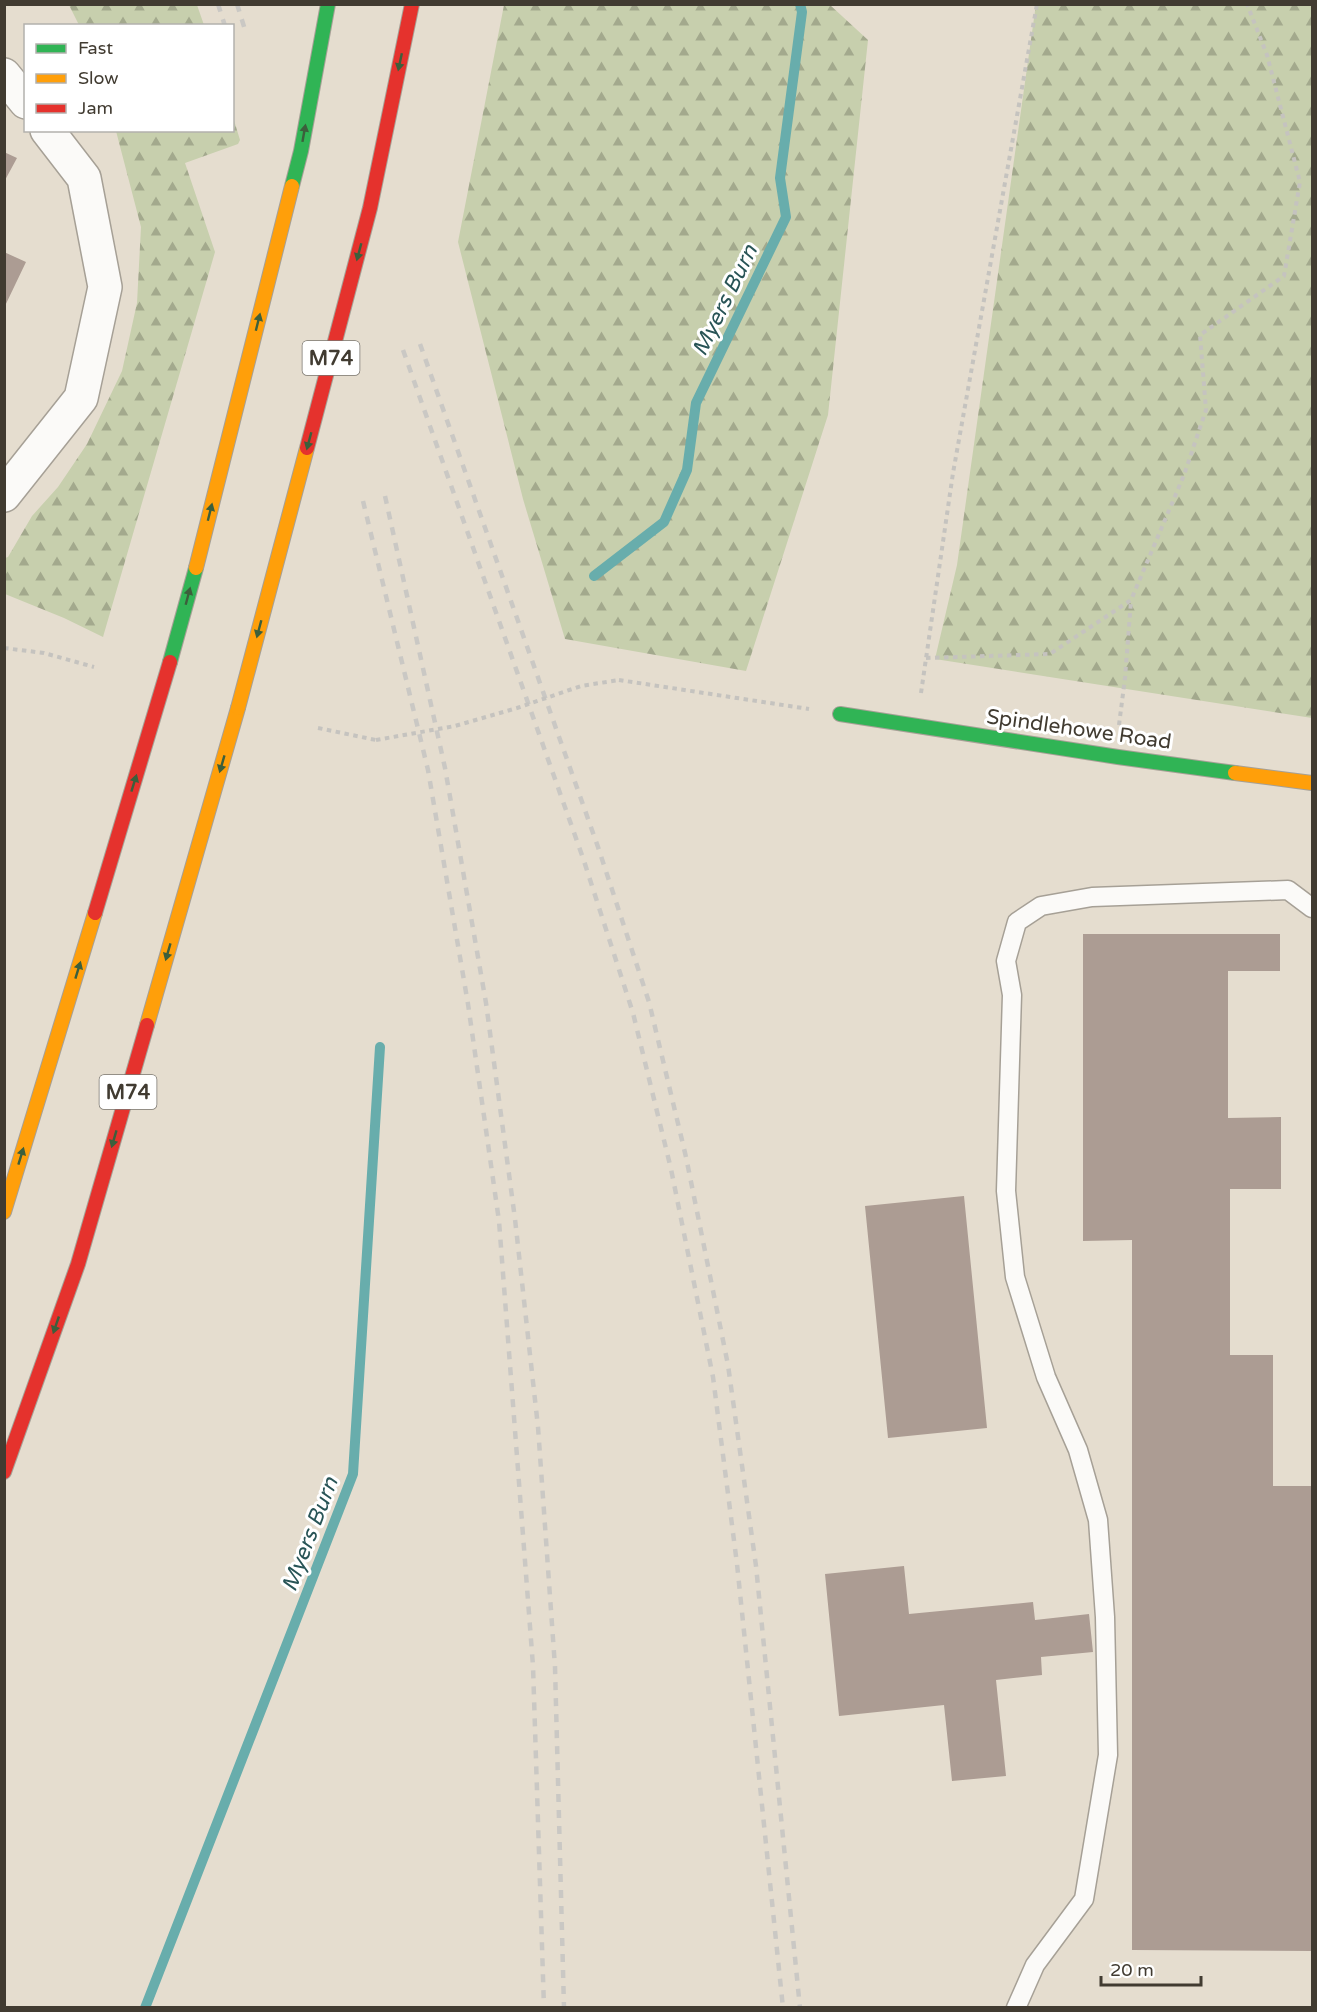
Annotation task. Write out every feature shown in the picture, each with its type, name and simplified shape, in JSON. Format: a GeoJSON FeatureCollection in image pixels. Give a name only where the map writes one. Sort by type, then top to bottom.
{"type":"FeatureCollection","features":[{"type":"Feature","properties":{"kind":"main road"},"geometry":{"type":"LineString","coordinates":[[4,1212],[164,686],[196,568],[301,151],[328,4]]}},
{"type":"Feature","properties":{"kind":"main road","name":"M74"},"geometry":{"type":"LineString","coordinates":[[4,1472],[78,1264],[238,708],[370,207],[412,4]]}},
{"type":"Feature","properties":{"kind":"main road","name":"Spindlehowe Road"},"geometry":{"type":"LineString","coordinates":[[840,714],[1118,757],[1312,783]]}},
{"type":"Feature","properties":{"kind":"street"},"geometry":{"type":"LineString","coordinates":[[4,75],[24,100]]}},
{"type":"Feature","properties":{"kind":"street"},"geometry":{"type":"LineString","coordinates":[[4,495],[81,398],[105,287],[84,178],[49,132]]}},
{"type":"Feature","properties":{"kind":"lane"},"geometry":{"type":"LineString","coordinates":[[1016,2007],[1035,1965],[1084,1899],[1108,1755],[1105,1617],[1098,1520],[1078,1450],[1046,1377],[1015,1277],[1006,1191],[1012,995],[1006,961],[1017,922],[1041,906],[1092,897],[1288,890],[1312,908]]}},
{"type":"Feature","properties":{"kind":"path"},"geometry":{"type":"LineString","coordinates":[[916,727],[953,473],[1037,4]]}},
{"type":"Feature","properties":{"kind":"path"},"geometry":{"type":"LineString","coordinates":[[1118,757],[1119,718],[1125,678],[1131,600],[1184,475],[1206,410],[1200,335],[1284,276],[1300,182],[1267,55],[1247,4]]}},
{"type":"Feature","properties":{"kind":"path"},"geometry":{"type":"LineString","coordinates":[[926,658],[1050,654],[1131,600]]}},
{"type":"Feature","properties":{"kind":"path"},"geometry":{"type":"LineString","coordinates":[[4,648],[44,653],[94,667]]}},
{"type":"Feature","properties":{"kind":"path"},"geometry":{"type":"LineString","coordinates":[[318,728],[376,740],[455,726],[581,686],[619,680],[840,714]]}},
{"type":"Feature","properties":{"kind":"green space"},"geometry":{"type":"Polygon","coordinates":[[[1036,4],[1312,5],[1312,718],[935,659],[957,565],[1036,4]]]}},
{"type":"Feature","properties":{"kind":"green space"},"geometry":{"type":"Polygon","coordinates":[[[69,5],[197,5],[204,24],[78,24],[69,5]]]}},
{"type":"Feature","properties":{"kind":"green space"},"geometry":{"type":"Polygon","coordinates":[[[504,5],[830,5],[868,40],[828,415],[746,671],[565,639],[523,499],[458,242],[504,5]]]}},
{"type":"Feature","properties":{"kind":"green space"},"geometry":{"type":"Polygon","coordinates":[[[234,120],[240,140],[238,144],[185,163],[215,252],[103,637],[5,594],[5,558],[8,557],[32,516],[58,487],[87,444],[122,371],[137,303],[141,227],[116,132],[234,132],[234,120]]]}},
{"type":"Feature","properties":{"kind":"building"},"geometry":{"type":"Polygon","coordinates":[[[4,152],[17,158],[4,182],[4,152]]]}},
{"type":"Feature","properties":{"kind":"building"},"geometry":{"type":"Polygon","coordinates":[[[4,252],[26,262],[4,308],[4,252]]]}},
{"type":"Feature","properties":{"kind":"building"},"geometry":{"type":"Polygon","coordinates":[[[1083,934],[1280,934],[1280,971],[1228,971],[1228,1118],[1281,1117],[1281,1189],[1230,1189],[1230,1355],[1273,1355],[1273,1486],[1312,1486],[1312,1951],[1132,1950],[1132,1240],[1083,1241],[1083,934]]]}},
{"type":"Feature","properties":{"kind":"building"},"geometry":{"type":"Polygon","coordinates":[[[964,1196],[987,1428],[888,1438],[865,1206],[964,1196]]]}},
{"type":"Feature","properties":{"kind":"building"},"geometry":{"type":"Polygon","coordinates":[[[904,1566],[909,1614],[1033,1602],[1035,1620],[1089,1614],[1093,1652],[1041,1657],[1042,1675],[996,1680],[1006,1776],[952,1781],[944,1705],[839,1716],[825,1574],[904,1566]]]}},
{"type":"Feature","properties":{"kind":"waterway","name":"Myers Burn"},"geometry":{"type":"LineString","coordinates":[[594,576],[664,522],[687,470],[696,403],[786,217],[780,178],[802,12],[800,4]]}},
{"type":"Feature","properties":{"kind":"waterway","name":"Myers Burn"},"geometry":{"type":"LineString","coordinates":[[145,2008],[353,1474],[380,1047]]}},
{"type":"Feature","properties":{"kind":"railway"},"geometry":{"type":"LineString","coordinates":[[218,4],[224,24]]}},
{"type":"Feature","properties":{"kind":"railway"},"geometry":{"type":"LineString","coordinates":[[237,4],[246,33]]}},
{"type":"Feature","properties":{"kind":"railway"},"geometry":{"type":"LineString","coordinates":[[420,344],[598,847],[649,1002],[686,1157],[728,1365],[756,1566],[800,2008]]}},
{"type":"Feature","properties":{"kind":"railway"},"geometry":{"type":"LineString","coordinates":[[403,350],[583,858],[633,1013],[671,1169],[713,1377],[737,1564],[783,2008]]}},
{"type":"Feature","properties":{"kind":"railway"},"geometry":{"type":"LineString","coordinates":[[385,496],[445,768],[486,1003],[515,1219],[538,1427],[555,1667],[564,2008]]}},
{"type":"Feature","properties":{"kind":"railway"},"geometry":{"type":"LineString","coordinates":[[363,501],[428,770],[468,1004],[499,1221],[533,1666],[544,2008]]}},
{"type":"Feature","properties":{"kind":"traffic: fast"},"geometry":{"type":"LineString","coordinates":[[292,186],[301,151],[328,4]]}},
{"type":"Feature","properties":{"kind":"traffic: fast"},"geometry":{"type":"LineString","coordinates":[[170,662],[196,568]]}},
{"type":"Feature","properties":{"kind":"traffic: fast"},"geometry":{"type":"LineString","coordinates":[[840,714],[1235,773]]}},
{"type":"Feature","properties":{"kind":"traffic: slow"},"geometry":{"type":"LineString","coordinates":[[196,568],[292,186]]}},
{"type":"Feature","properties":{"kind":"traffic: slow"},"geometry":{"type":"LineString","coordinates":[[238,708],[307,448]]}},
{"type":"Feature","properties":{"kind":"traffic: slow"},"geometry":{"type":"LineString","coordinates":[[147,1025],[238,708]]}},
{"type":"Feature","properties":{"kind":"traffic: slow"},"geometry":{"type":"LineString","coordinates":[[1235,773],[1312,783]]}},
{"type":"Feature","properties":{"kind":"traffic: slow"},"geometry":{"type":"LineString","coordinates":[[4,1212],[95,913]]}},
{"type":"Feature","properties":{"kind":"traffic: jam"},"geometry":{"type":"LineString","coordinates":[[307,448],[370,208],[412,4]]}},
{"type":"Feature","properties":{"kind":"traffic: jam"},"geometry":{"type":"LineString","coordinates":[[95,913],[170,662]]}},
{"type":"Feature","properties":{"kind":"traffic: jam"},"geometry":{"type":"LineString","coordinates":[[4,1472],[78,1264],[147,1025]]}}]}
